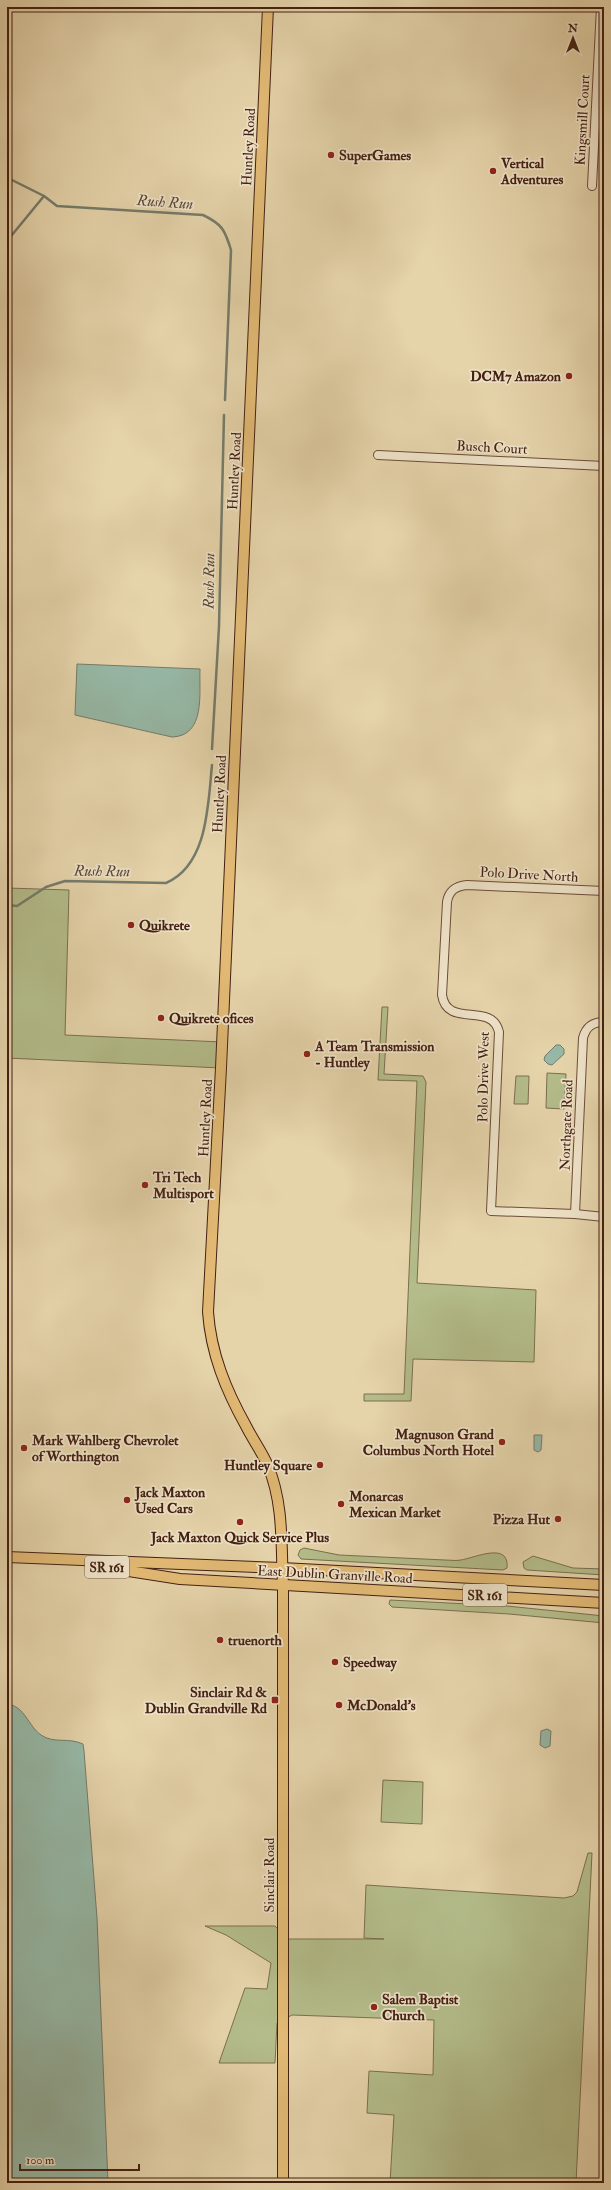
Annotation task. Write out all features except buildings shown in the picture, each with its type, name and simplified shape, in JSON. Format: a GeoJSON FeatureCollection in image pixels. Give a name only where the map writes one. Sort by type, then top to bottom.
{"type":"FeatureCollection","features":[{"type":"Feature","properties":{"kind":"main road","name":"Huntley Road"},"geometry":{"type":"LineString","coordinates":[[268,7],[221,1068],[208,1312],[211,1344],[221,1374],[233,1402],[262,1452],[274,1484],[280,1512],[282,1568]]}},
{"type":"Feature","properties":{"kind":"main road","name":"East Dublin Granville Road"},"geometry":{"type":"LineString","coordinates":[[7,1557],[282,1568],[604,1585]]}},
{"type":"Feature","properties":{"kind":"main road","name":"East Dublin Granville Road"},"geometry":{"type":"LineString","coordinates":[[66,1560],[180,1579],[283,1586],[508,1596],[604,1603]]}},
{"type":"Feature","properties":{"kind":"main road","name":"Sinclair Road"},"geometry":{"type":"LineString","coordinates":[[282,1568],[283,2183]]}},
{"type":"Feature","properties":{"kind":"street","name":"Kingsmill Court"},"geometry":{"type":"LineString","coordinates":[[592,186],[601,7]]}},
{"type":"Feature","properties":{"kind":"street","name":"Busch Court"},"geometry":{"type":"LineString","coordinates":[[378,455],[604,466]]}},
{"type":"Feature","properties":{"kind":"street","name":"Polo Drive North"},"geometry":{"type":"LineString","coordinates":[[453,889],[467,885],[604,891]]}},
{"type":"Feature","properties":{"kind":"street","name":"Polo Drive West"},"geometry":{"type":"LineString","coordinates":[[453,889],[448,895],[447,902],[443,1000],[447,1008],[454,1013],[490,1018],[496,1024],[499,1032],[491,1211],[575,1214]]}},
{"type":"Feature","properties":{"kind":"street","name":"Northgate Road"},"geometry":{"type":"LineString","coordinates":[[575,1214],[583,1038],[589,1026],[594,1023],[604,1022]]}},
{"type":"Feature","properties":{"kind":"street"},"geometry":{"type":"LineString","coordinates":[[575,1214],[604,1217]]}},
{"type":"Feature","properties":{"kind":"green space"},"geometry":{"type":"Polygon","coordinates":[[[7,888],[69,890],[65,1035],[222,1042],[221,1068],[7,1058],[7,888]]]}},
{"type":"Feature","properties":{"kind":"green space"},"geometry":{"type":"Polygon","coordinates":[[[382,1007],[388,1007],[384,1074],[423,1076],[426,1082],[417,1283],[536,1290],[534,1362],[413,1359],[411,1401],[364,1401],[364,1394],[404,1394],[417,1081],[378,1080],[382,1007]]]}},
{"type":"Feature","properties":{"kind":"green space"},"geometry":{"type":"Polygon","coordinates":[[[547,1073],[566,1074],[564,1109],[546,1108],[547,1073]]]}},
{"type":"Feature","properties":{"kind":"green space"},"geometry":{"type":"Polygon","coordinates":[[[516,1076],[529,1076],[528,1104],[514,1104],[516,1076]]]}},
{"type":"Feature","properties":{"kind":"green space"},"geometry":{"type":"Polygon","coordinates":[[[304,1548],[339,1555],[455,1560],[497,1553],[503,1555],[506,1560],[507,1568],[503,1570],[301,1559],[298,1555],[300,1550],[304,1548]]]}},
{"type":"Feature","properties":{"kind":"green space"},"geometry":{"type":"Polygon","coordinates":[[[533,1556],[573,1568],[604,1569],[604,1575],[527,1570],[524,1568],[523,1562],[533,1556]]]}},
{"type":"Feature","properties":{"kind":"green space"},"geometry":{"type":"Polygon","coordinates":[[[390,1600],[507,1606],[604,1616],[604,1623],[509,1614],[392,1607],[389,1604],[390,1600]]]}},
{"type":"Feature","properties":{"kind":"green space"},"geometry":{"type":"Polygon","coordinates":[[[383,1780],[423,1782],[422,1824],[381,1822],[383,1780]]]}},
{"type":"Feature","properties":{"kind":"green space"},"geometry":{"type":"Polygon","coordinates":[[[588,1853],[592,1853],[576,2183],[390,2183],[394,2115],[367,2113],[369,2071],[433,2075],[434,2020],[292,2015],[277,2023],[275,2063],[219,2063],[245,1988],[267,1989],[271,1963],[226,1935],[205,1926],[275,1926],[288,1939],[384,1939],[364,1938],[366,1885],[564,1898],[573,1896],[577,1892],[588,1853]]]}},
{"type":"Feature","properties":{"kind":"shaded area"},"geometry":{"type":"Polygon","coordinates":[[[77,664],[200,669],[200,701],[196,721],[191,729],[183,735],[172,737],[75,715],[77,664]]]}},
{"type":"Feature","properties":{"kind":"shaded area"},"geometry":{"type":"Polygon","coordinates":[[[556,1045],[560,1045],[564,1049],[564,1054],[552,1065],[548,1064],[544,1060],[545,1056],[556,1045]]]}},
{"type":"Feature","properties":{"kind":"shaded area"},"geometry":{"type":"Polygon","coordinates":[[[534,1435],[542,1435],[541,1450],[538,1452],[534,1450],[534,1435]]]}},
{"type":"Feature","properties":{"kind":"shaded area"},"geometry":{"type":"Polygon","coordinates":[[[7,1704],[18,1708],[33,1727],[46,1738],[72,1741],[83,1744],[97,1918],[108,2183],[7,2183],[7,1704]]]}},
{"type":"Feature","properties":{"kind":"shaded area"},"geometry":{"type":"Polygon","coordinates":[[[547,1729],[551,1731],[550,1746],[545,1748],[540,1745],[541,1731],[547,1729]]]}},
{"type":"Feature","properties":{"kind":"waterway","name":"Rush Run"},"geometry":{"type":"LineString","coordinates":[[7,180],[12,180],[44,196],[57,206],[203,215],[215,221],[222,228],[227,237],[231,250],[225,400]]}},
{"type":"Feature","properties":{"kind":"waterway"},"geometry":{"type":"LineString","coordinates":[[7,241],[44,196]]}},
{"type":"Feature","properties":{"kind":"waterway","name":"Rush Run"},"geometry":{"type":"LineString","coordinates":[[212,749],[219,626],[224,415]]}},
{"type":"Feature","properties":{"kind":"waterway","name":"Rush Run"},"geometry":{"type":"LineString","coordinates":[[7,905],[17,906],[46,887],[65,881],[166,883],[180,874],[190,862],[198,848],[203,832],[207,815],[212,765]]}},
{"type":"Feature","properties":{"kind":"place","name":"SuperGames"},"geometry":{"type":"Point","coordinates":[331,155]}},
{"type":"Feature","properties":{"kind":"place","name":"Vertical Adventures"},"geometry":{"type":"Point","coordinates":[493,171]}},
{"type":"Feature","properties":{"kind":"place","name":"DCM7 Amazon"},"geometry":{"type":"Point","coordinates":[569,376]}},
{"type":"Feature","properties":{"kind":"place","name":"Quikrete"},"geometry":{"type":"Point","coordinates":[131,925]}},
{"type":"Feature","properties":{"kind":"place","name":"Quikrete ofices"},"geometry":{"type":"Point","coordinates":[161,1018]}},
{"type":"Feature","properties":{"kind":"place","name":"A Team Transmission - Huntley"},"geometry":{"type":"Point","coordinates":[307,1054]}},
{"type":"Feature","properties":{"kind":"place","name":"Tri Tech Multisport"},"geometry":{"type":"Point","coordinates":[145,1185]}},
{"type":"Feature","properties":{"kind":"place","name":"Magnuson Grand Columbus North Hotel"},"geometry":{"type":"Point","coordinates":[502,1442]}},
{"type":"Feature","properties":{"kind":"place","name":"Mark Wahlberg Chevrolet of Worthington"},"geometry":{"type":"Point","coordinates":[24,1448]}},
{"type":"Feature","properties":{"kind":"place","name":"Huntley Square"},"geometry":{"type":"Point","coordinates":[320,1465]}},
{"type":"Feature","properties":{"kind":"place","name":"Jack Maxton Used Cars"},"geometry":{"type":"Point","coordinates":[127,1500]}},
{"type":"Feature","properties":{"kind":"place","name":"Monarcas Mexican Market"},"geometry":{"type":"Point","coordinates":[341,1504]}},
{"type":"Feature","properties":{"kind":"place","name":"Pizza Hut"},"geometry":{"type":"Point","coordinates":[558,1519]}},
{"type":"Feature","properties":{"kind":"place","name":"Jack Maxton Quick Service Plus"},"geometry":{"type":"Point","coordinates":[240,1522]}},
{"type":"Feature","properties":{"kind":"place","name":"truenorth"},"geometry":{"type":"Point","coordinates":[220,1640]}},
{"type":"Feature","properties":{"kind":"place","name":"Speedway"},"geometry":{"type":"Point","coordinates":[335,1662]}},
{"type":"Feature","properties":{"kind":"place","name":"Sinclair Rd & Dublin Grandville Rd"},"geometry":{"type":"Point","coordinates":[275,1700]}},
{"type":"Feature","properties":{"kind":"place","name":"McDonald's"},"geometry":{"type":"Point","coordinates":[339,1705]}},
{"type":"Feature","properties":{"kind":"place","name":"Salem Baptist Church"},"geometry":{"type":"Point","coordinates":[374,2007]}}]}
